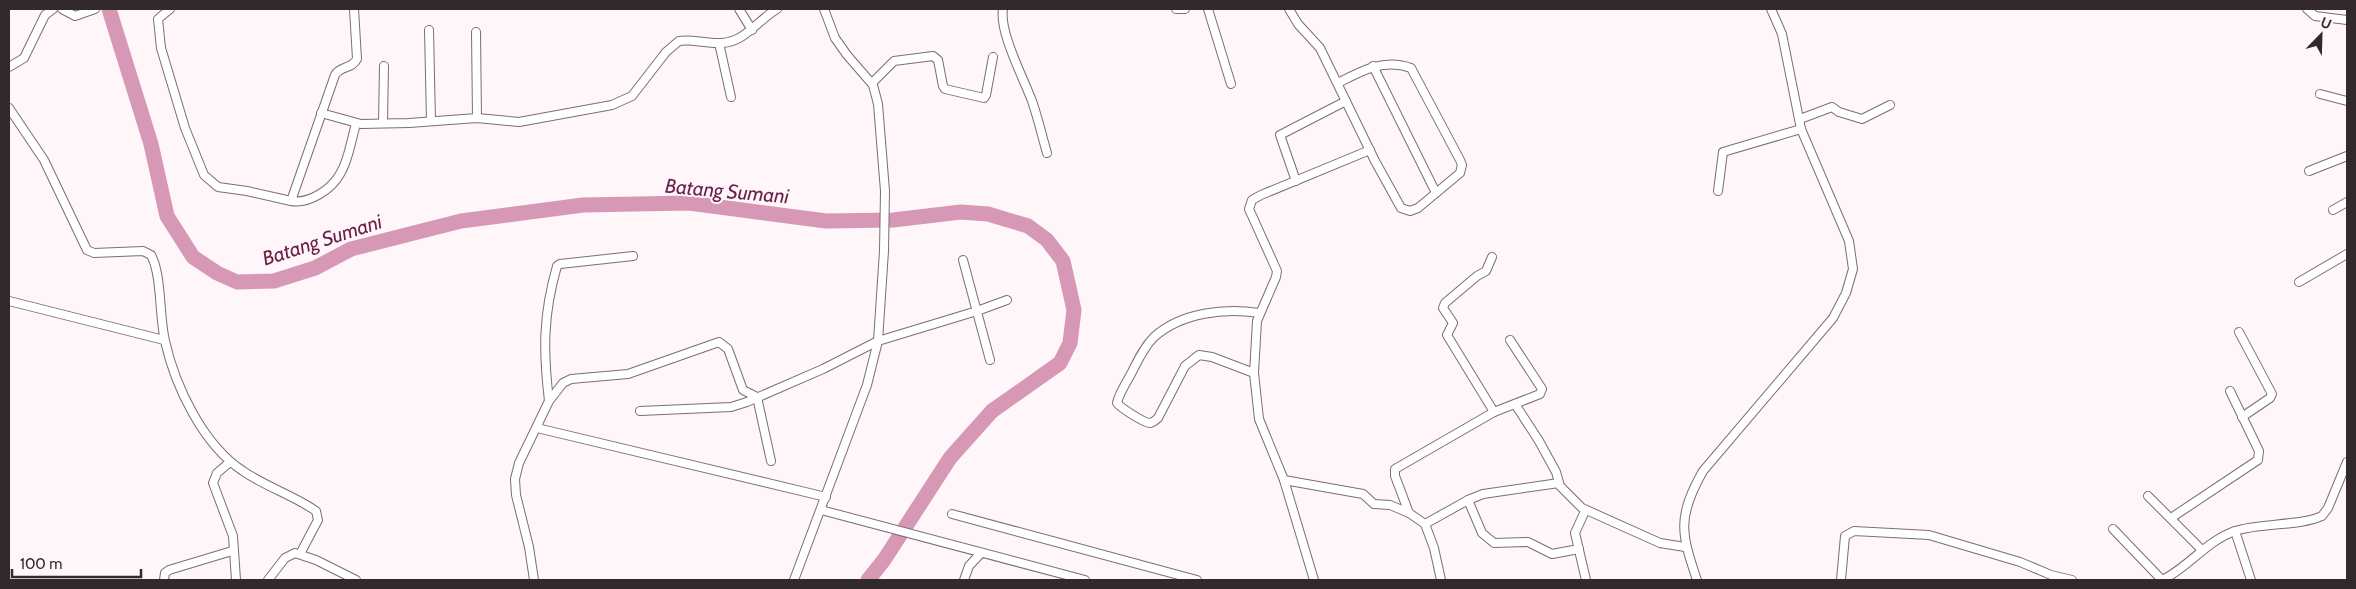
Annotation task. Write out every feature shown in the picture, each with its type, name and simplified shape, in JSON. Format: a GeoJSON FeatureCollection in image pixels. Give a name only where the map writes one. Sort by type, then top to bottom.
{"type":"FeatureCollection","features":[{"type":"Feature","properties":{"kind":"street"},"geometry":{"type":"LineString","coordinates":[[9,67],[24,58],[45,15],[53,9]]}},
{"type":"Feature","properties":{"kind":"street"},"geometry":{"type":"LineString","coordinates":[[62,9],[75,16],[92,10]]}},
{"type":"Feature","properties":{"kind":"street"},"geometry":{"type":"LineString","coordinates":[[170,9],[158,19],[161,48],[185,128],[204,175],[218,187],[247,191],[299,203],[309,200],[336,180],[342,171],[356,124]]}},
{"type":"Feature","properties":{"kind":"street"},"geometry":{"type":"LineString","coordinates":[[291,201],[336,72],[352,65],[357,58],[354,9]]}},
{"type":"Feature","properties":{"kind":"street"},"geometry":{"type":"LineString","coordinates":[[739,9],[752,30]]}},
{"type":"Feature","properties":{"kind":"street"},"geometry":{"type":"LineString","coordinates":[[321,113],[356,124],[478,118],[519,122],[612,105],[632,96],[666,52],[679,41],[719,43],[741,38],[777,9]]}},
{"type":"Feature","properties":{"kind":"street"},"geometry":{"type":"LineString","coordinates":[[794,580],[867,385],[878,341],[884,251],[884,190],[878,104],[872,83],[847,55],[835,38],[824,9]]}},
{"type":"Feature","properties":{"kind":"street"},"geometry":{"type":"LineString","coordinates":[[1004,9],[1002,17],[1010,47],[1032,101],[1047,153]]}},
{"type":"Feature","properties":{"kind":"street"},"geometry":{"type":"LineString","coordinates":[[1176,9],[1185,9]]}},
{"type":"Feature","properties":{"kind":"street"},"geometry":{"type":"LineString","coordinates":[[1208,9],[1231,84]]}},
{"type":"Feature","properties":{"kind":"street"},"geometry":{"type":"LineString","coordinates":[[1289,9],[1298,24],[1320,48],[1401,208],[1410,211],[1418,208],[1460,173],[1462,165],[1460,160],[1413,71],[1406,66],[1373,66],[1338,83]]}},
{"type":"Feature","properties":{"kind":"street"},"geometry":{"type":"LineString","coordinates":[[1697,580],[1686,547],[1683,531],[1684,513],[1692,490],[1702,471],[1833,318],[1846,293],[1853,269],[1849,241],[1801,129],[1782,34],[1771,9]]}},
{"type":"Feature","properties":{"kind":"street"},"geometry":{"type":"LineString","coordinates":[[2308,9],[2315,16],[2347,20]]}},
{"type":"Feature","properties":{"kind":"street"},"geometry":{"type":"LineString","coordinates":[[429,30],[431,121]]}},
{"type":"Feature","properties":{"kind":"street"},"geometry":{"type":"LineString","coordinates":[[476,32],[478,118]]}},
{"type":"Feature","properties":{"kind":"street"},"geometry":{"type":"LineString","coordinates":[[719,43],[731,97]]}},
{"type":"Feature","properties":{"kind":"street"},"geometry":{"type":"LineString","coordinates":[[872,83],[894,61],[936,56],[945,89],[984,98],[993,57]]}},
{"type":"Feature","properties":{"kind":"street"},"geometry":{"type":"LineString","coordinates":[[383,124],[384,66]]}},
{"type":"Feature","properties":{"kind":"street"},"geometry":{"type":"LineString","coordinates":[[1373,66],[1436,193]]}},
{"type":"Feature","properties":{"kind":"street"},"geometry":{"type":"LineString","coordinates":[[2320,94],[2347,101]]}},
{"type":"Feature","properties":{"kind":"street"},"geometry":{"type":"LineString","coordinates":[[1296,182],[1280,135],[1346,101]]}},
{"type":"Feature","properties":{"kind":"street"},"geometry":{"type":"LineString","coordinates":[[1800,119],[1832,107],[1839,112],[1862,118],[1890,105]]}},
{"type":"Feature","properties":{"kind":"street"},"geometry":{"type":"LineString","coordinates":[[9,108],[44,160],[87,250],[94,252],[143,251],[151,255],[157,277],[164,340],[181,392],[193,415],[230,462],[246,474],[316,511],[318,520],[300,554]]}},
{"type":"Feature","properties":{"kind":"street"},"geometry":{"type":"LineString","coordinates":[[1718,191],[1723,152],[1801,129]]}},
{"type":"Feature","properties":{"kind":"street"},"geometry":{"type":"LineString","coordinates":[[1314,580],[1284,480],[1259,419],[1254,373],[1260,313],[1277,271],[1250,214],[1250,205],[1252,200],[1261,195],[1370,150]]}},
{"type":"Feature","properties":{"kind":"street"},"geometry":{"type":"LineString","coordinates":[[2309,171],[2347,156]]}},
{"type":"Feature","properties":{"kind":"street"},"geometry":{"type":"LineString","coordinates":[[2333,210],[2347,202]]}},
{"type":"Feature","properties":{"kind":"street"},"geometry":{"type":"LineString","coordinates":[[2298,282],[2347,254]]}},
{"type":"Feature","properties":{"kind":"street"},"geometry":{"type":"LineString","coordinates":[[549,401],[544,352],[544,327],[557,266],[560,264],[633,256]]}},
{"type":"Feature","properties":{"kind":"street"},"geometry":{"type":"LineString","coordinates":[[1492,258],[1486,271],[1477,276],[1443,306],[1444,311],[1453,323],[1447,335],[1494,412]]}},
{"type":"Feature","properties":{"kind":"street"},"geometry":{"type":"LineString","coordinates":[[963,260],[990,360]]}},
{"type":"Feature","properties":{"kind":"street"},"geometry":{"type":"LineString","coordinates":[[640,410],[730,407],[816,372],[878,341],[1007,300]]}},
{"type":"Feature","properties":{"kind":"street"},"geometry":{"type":"LineString","coordinates":[[9,301],[164,340]]}},
{"type":"Feature","properties":{"kind":"street"},"geometry":{"type":"LineString","coordinates":[[1254,373],[1205,355],[1199,355],[1185,366],[1158,418],[1154,422],[1147,422],[1121,408],[1117,403],[1147,345],[1167,328],[1194,317],[1219,311],[1236,310],[1260,313]]}},
{"type":"Feature","properties":{"kind":"street"},"geometry":{"type":"LineString","coordinates":[[2238,332],[2272,394],[2270,398],[2242,417]]}},
{"type":"Feature","properties":{"kind":"street"},"geometry":{"type":"LineString","coordinates":[[1409,513],[1395,476],[1397,467],[1494,412],[1540,394],[1542,389],[1510,340]]}},
{"type":"Feature","properties":{"kind":"street"},"geometry":{"type":"LineString","coordinates":[[534,580],[529,547],[516,495],[515,479],[519,463],[549,401],[563,383],[571,379],[636,372],[715,342],[724,345],[728,349],[743,390],[757,397]]}},
{"type":"Feature","properties":{"kind":"street"},"geometry":{"type":"LineString","coordinates":[[2170,518],[2258,460],[2259,451],[2230,391]]}},
{"type":"Feature","properties":{"kind":"street"},"geometry":{"type":"LineString","coordinates":[[757,397],[772,461]]}},
{"type":"Feature","properties":{"kind":"street"},"geometry":{"type":"LineString","coordinates":[[1515,404],[1539,441],[1556,472],[1558,482],[1585,511],[1604,517],[1660,544],[1686,547]]}},
{"type":"Feature","properties":{"kind":"street"},"geometry":{"type":"LineString","coordinates":[[537,428],[826,497]]}},
{"type":"Feature","properties":{"kind":"street"},"geometry":{"type":"LineString","coordinates":[[230,462],[217,472],[213,483],[232,532],[236,580]]}},
{"type":"Feature","properties":{"kind":"street"},"geometry":{"type":"LineString","coordinates":[[2112,529],[2162,580],[2170,576],[2202,549],[2235,531],[2322,516],[2328,508],[2347,462]]}},
{"type":"Feature","properties":{"kind":"street"},"geometry":{"type":"LineString","coordinates":[[1284,480],[1363,494],[1374,504],[1390,505],[1409,513],[1425,524],[1434,548],[1441,580]]}},
{"type":"Feature","properties":{"kind":"street"},"geometry":{"type":"LineString","coordinates":[[1425,524],[1468,500],[1488,492],[1558,482]]}},
{"type":"Feature","properties":{"kind":"street"},"geometry":{"type":"LineString","coordinates":[[2148,496],[2202,549]]}},
{"type":"Feature","properties":{"kind":"street"},"geometry":{"type":"LineString","coordinates":[[1468,500],[1482,533],[1494,543],[1528,542],[1552,554],[1579,549]]}},
{"type":"Feature","properties":{"kind":"street"},"geometry":{"type":"LineString","coordinates":[[821,510],[956,548],[1085,580]]}},
{"type":"Feature","properties":{"kind":"street"},"geometry":{"type":"LineString","coordinates":[[1585,511],[1576,530],[1586,580]]}},
{"type":"Feature","properties":{"kind":"street"},"geometry":{"type":"LineString","coordinates":[[952,514],[1197,580]]}},
{"type":"Feature","properties":{"kind":"street"},"geometry":{"type":"LineString","coordinates":[[2235,531],[2251,580]]}},
{"type":"Feature","properties":{"kind":"street"},"geometry":{"type":"LineString","coordinates":[[1841,580],[1841,565],[1846,543],[1845,536],[1854,532],[1929,535],[2020,562],[2052,575],[2072,580]]}},
{"type":"Feature","properties":{"kind":"street"},"geometry":{"type":"LineString","coordinates":[[164,580],[165,573],[169,570],[232,550]]}},
{"type":"Feature","properties":{"kind":"street"},"geometry":{"type":"LineString","coordinates":[[268,580],[285,558],[289,555],[300,554],[356,580]]}},
{"type":"Feature","properties":{"kind":"street"},"geometry":{"type":"LineString","coordinates":[[964,580],[969,566],[981,554]]}},
{"type":"Feature","properties":{"kind":"waterway","name":"Batang Sumani"},"geometry":{"type":"LineString","coordinates":[[109,9],[151,144],[167,216],[193,257],[217,273],[237,282],[274,281],[315,268],[351,249],[461,221],[583,205],[689,203],[826,221],[893,220],[961,212],[988,214],[1028,226],[1047,240],[1063,261],[1074,310],[1070,343],[1060,363],[992,411],[950,458],[884,560],[868,580]]}}]}
